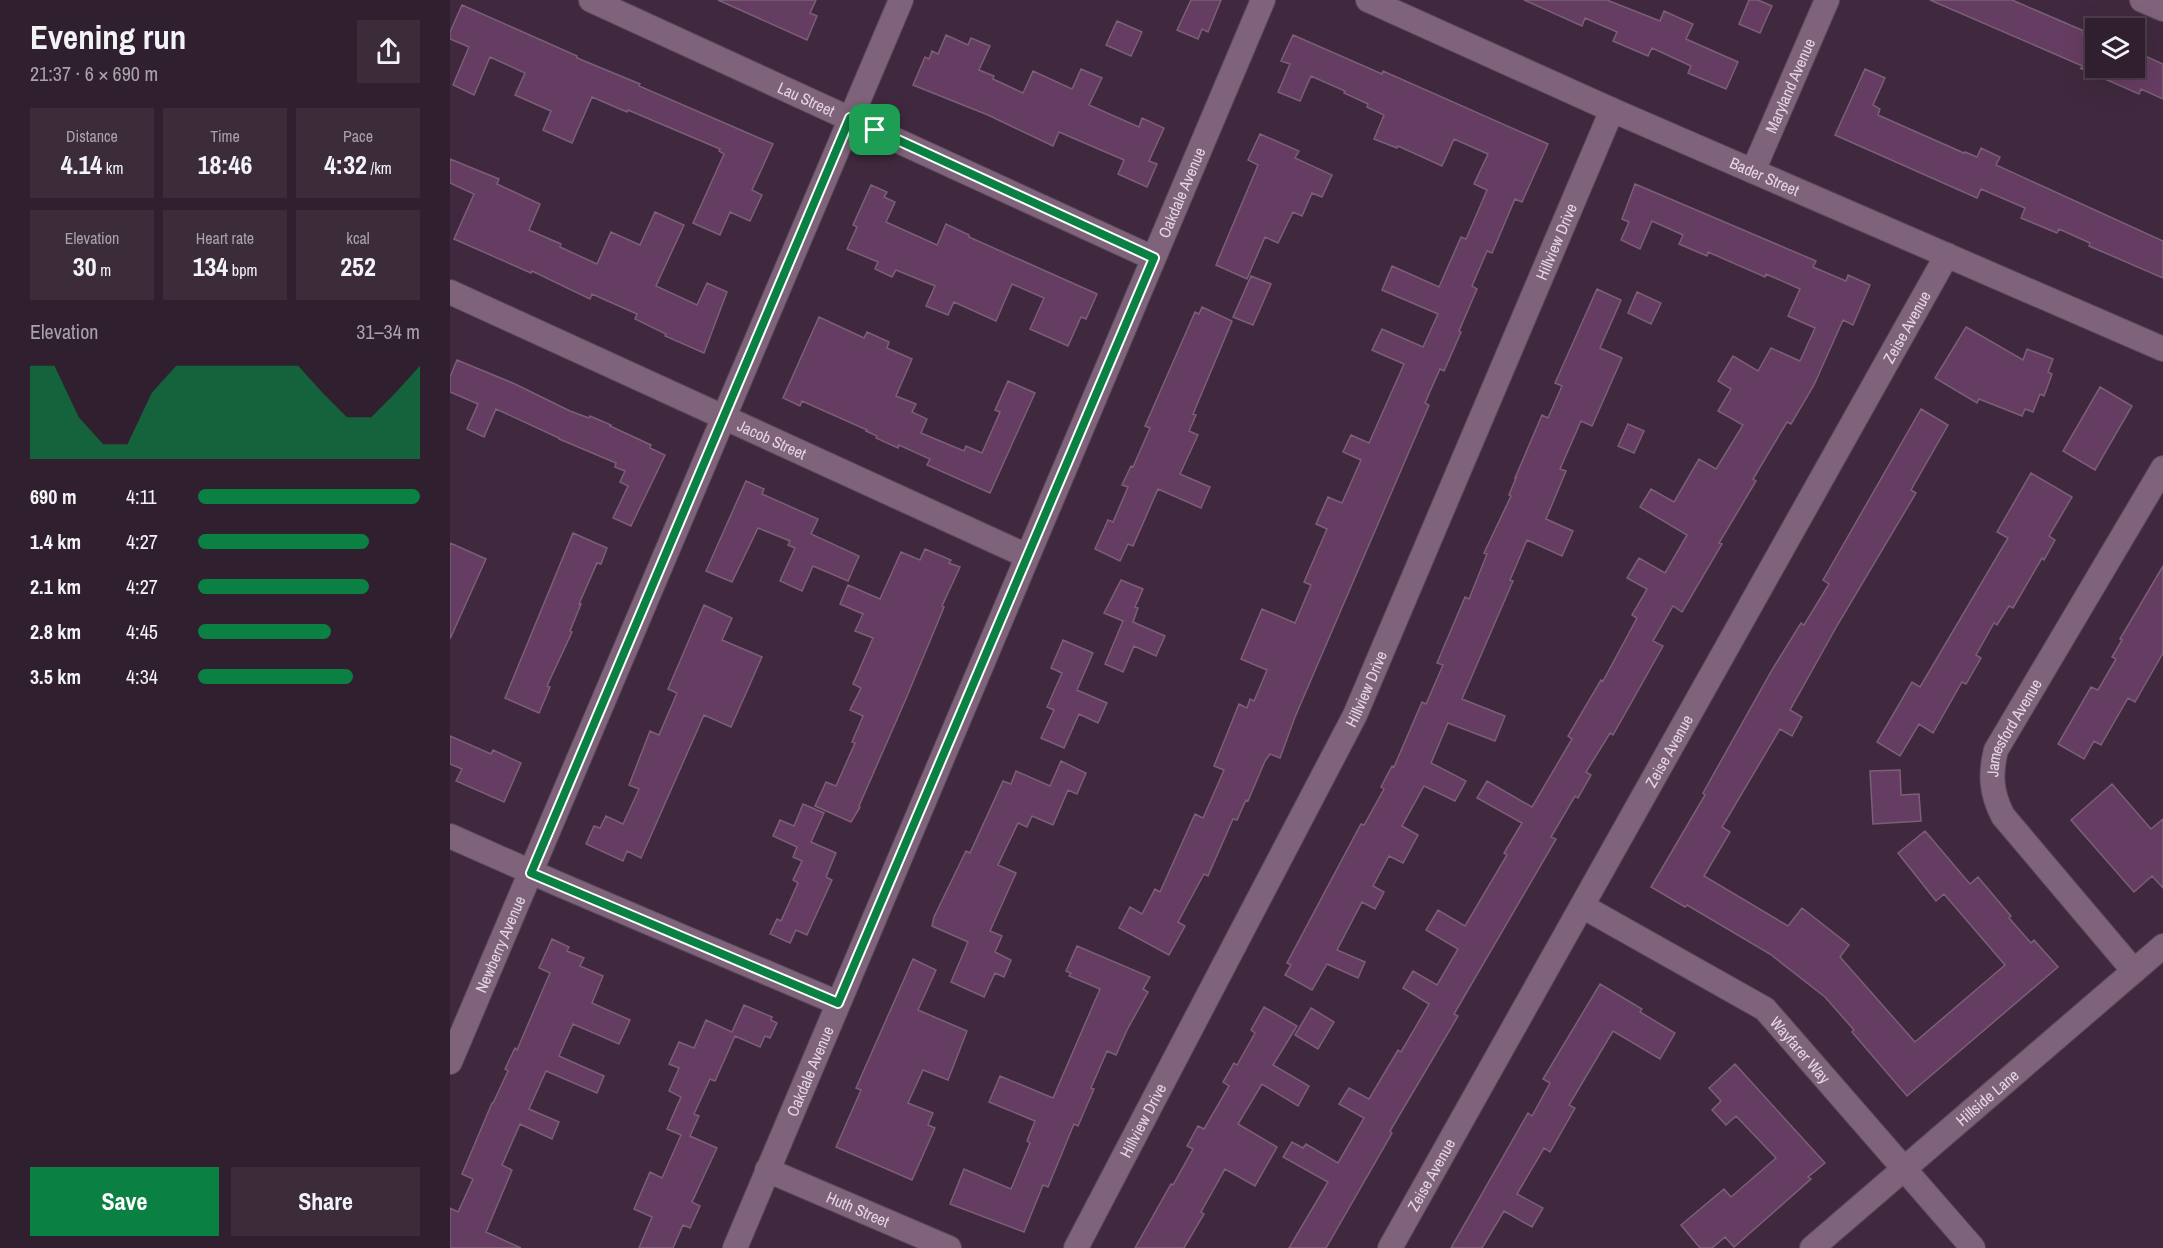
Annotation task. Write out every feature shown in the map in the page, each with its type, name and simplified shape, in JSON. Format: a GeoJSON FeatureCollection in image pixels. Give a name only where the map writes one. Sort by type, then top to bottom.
{"type":"FeatureCollection","features":[{"type":"Feature","properties":{"kind":"street","name":"Lau Street"},"geometry":{"type":"LineString","coordinates":[[591,0],[1154,258]]}},
{"type":"Feature","properties":{"kind":"street","name":"Newberry Avenue"},"geometry":{"type":"LineString","coordinates":[[450,1062],[901,0]]}},
{"type":"Feature","properties":{"kind":"street","name":"Oakdale Avenue"},"geometry":{"type":"LineString","coordinates":[[735,1248],[1263,0]]}},
{"type":"Feature","properties":{"kind":"street","name":"Bader Street"},"geometry":{"type":"LineString","coordinates":[[1368,0],[1612,110],[2163,349]]}},
{"type":"Feature","properties":{"kind":"street","name":"Maryland Avenue"},"geometry":{"type":"LineString","coordinates":[[1753,171],[1827,0]]}},
{"type":"Feature","properties":{"kind":"street"},"geometry":{"type":"LineString","coordinates":[[2142,0],[2163,9]]}},
{"type":"Feature","properties":{"kind":"street","name":"Hillview Drive"},"geometry":{"type":"LineString","coordinates":[[1076,1248],[1355,715],[1612,110]]}},
{"type":"Feature","properties":{"kind":"street","name":"Zeise Avenue"},"geometry":{"type":"LineString","coordinates":[[1390,1248],[1947,255]]}},
{"type":"Feature","properties":{"kind":"street","name":"Jacob Street"},"geometry":{"type":"LineString","coordinates":[[450,291],[1027,556]]}},
{"type":"Feature","properties":{"kind":"street","name":"Jamesford Avenue"},"geometry":{"type":"LineString","coordinates":[[2134,971],[2003,816],[1992,789],[1992,767],[1996,750],[2163,468]]}},
{"type":"Feature","properties":{"kind":"street"},"geometry":{"type":"LineString","coordinates":[[450,836],[531,873],[838,1003]]}},
{"type":"Feature","properties":{"kind":"street","name":"Wayfarer Way"},"geometry":{"type":"LineString","coordinates":[[1582,906],[1765,1009],[1974,1248]]}},
{"type":"Feature","properties":{"kind":"street","name":"Hillside Lane"},"geometry":{"type":"LineString","coordinates":[[1812,1248],[2163,946]]}},
{"type":"Feature","properties":{"kind":"street","name":"Huth Street"},"geometry":{"type":"LineString","coordinates":[[767,1170],[949,1248]]}},
{"type":"Feature","properties":{"kind":"building"},"geometry":{"type":"Polygon","coordinates":[[[718,0],[816,0],[810,13],[817,16],[807,40],[718,0]]]}},
{"type":"Feature","properties":{"kind":"building"},"geometry":{"type":"Polygon","coordinates":[[[1191,0],[1221,0],[1208,32],[1202,29],[1198,39],[1177,30],[1191,0]]]}},
{"type":"Feature","properties":{"kind":"building"},"geometry":{"type":"Polygon","coordinates":[[[1524,0],[1607,0],[1660,21],[1664,11],[1693,24],[1686,39],[1738,62],[1726,89],[1688,73],[1691,66],[1652,48],[1648,56],[1613,41],[1617,32],[1585,18],[1582,26],[1524,0]]]}},
{"type":"Feature","properties":{"kind":"building"},"geometry":{"type":"Polygon","coordinates":[[[1749,0],[1758,0],[1772,6],[1760,33],[1739,24],[1749,0]]]}},
{"type":"Feature","properties":{"kind":"building"},"geometry":{"type":"Polygon","coordinates":[[[1930,0],[2012,0],[2084,31],[2085,67],[1930,0]]]}},
{"type":"Feature","properties":{"kind":"building"},"geometry":{"type":"Polygon","coordinates":[[[462,5],[773,144],[752,190],[762,195],[750,221],[730,212],[720,235],[693,223],[724,154],[719,151],[720,149],[592,97],[572,143],[543,130],[551,111],[515,95],[525,73],[490,57],[474,95],[453,85],[469,47],[450,39],[450,32],[462,5]]]}},
{"type":"Feature","properties":{"kind":"building"},"geometry":{"type":"Polygon","coordinates":[[[1117,21],[1142,32],[1131,56],[1106,45],[1117,21]]]}},
{"type":"Feature","properties":{"kind":"building"},"geometry":{"type":"Polygon","coordinates":[[[946,35],[968,45],[971,38],[990,46],[979,70],[1023,93],[1033,71],[1072,89],[1081,69],[1102,78],[1089,105],[1139,127],[1142,118],[1164,128],[1149,161],[1157,164],[1147,187],[1118,174],[1124,160],[1059,132],[1053,146],[988,115],[913,85],[925,57],[929,59],[932,51],[938,54],[946,35]]]}},
{"type":"Feature","properties":{"kind":"building"},"geometry":{"type":"Polygon","coordinates":[[[1293,35],[1382,74],[1383,71],[1548,144],[1522,202],[1515,199],[1492,253],[1487,251],[1472,286],[1477,289],[1459,331],[1461,332],[1444,371],[1440,369],[1425,403],[1429,405],[1295,717],[1280,758],[1270,754],[1265,761],[1248,801],[1246,800],[1237,820],[1233,819],[1208,876],[1204,874],[1178,922],[1185,926],[1169,955],[1119,928],[1130,907],[1142,914],[1155,889],[1160,892],[1195,814],[1203,818],[1224,770],[1214,766],[1239,704],[1247,708],[1250,699],[1254,701],[1267,670],[1241,659],[1262,609],[1295,623],[1311,585],[1304,582],[1327,529],[1316,524],[1328,497],[1342,503],[1361,460],[1343,452],[1351,435],[1369,443],[1404,364],[1372,350],[1382,329],[1423,347],[1438,314],[1382,290],[1392,266],[1439,287],[1461,237],[1466,239],[1487,190],[1474,184],[1488,154],[1454,139],[1442,166],[1398,146],[1397,148],[1374,139],[1384,115],[1367,107],[1368,104],[1344,93],[1345,91],[1311,76],[1300,101],[1278,92],[1290,64],[1281,61],[1293,35]]]}},
{"type":"Feature","properties":{"kind":"building"},"geometry":{"type":"Polygon","coordinates":[[[2145,56],[2163,64],[2163,99],[2141,89],[2139,94],[2103,78],[2145,78],[2145,56]]]}},
{"type":"Feature","properties":{"kind":"building"},"geometry":{"type":"Polygon","coordinates":[[[1865,69],[1885,78],[1873,105],[1880,109],[1878,115],[1964,153],[1977,157],[1981,148],[2000,157],[1996,165],[2163,241],[2163,278],[2089,246],[2090,243],[2059,229],[2057,233],[2021,218],[2025,208],[1981,189],[1977,198],[1835,135],[1865,69]]]}},
{"type":"Feature","properties":{"kind":"building"},"geometry":{"type":"Polygon","coordinates":[[[1260,134],[1299,151],[1295,158],[1332,175],[1322,197],[1312,193],[1302,216],[1293,212],[1278,243],[1265,237],[1247,279],[1216,265],[1258,165],[1248,160],[1260,134]]]}},
{"type":"Feature","properties":{"kind":"building"},"geometry":{"type":"Polygon","coordinates":[[[450,159],[499,179],[497,184],[540,204],[529,230],[597,264],[611,232],[640,245],[655,212],[684,225],[656,286],[697,305],[707,283],[727,292],[704,353],[665,336],[666,334],[635,319],[637,314],[592,294],[590,299],[532,271],[531,273],[454,239],[474,194],[450,183],[450,159]]]}},
{"type":"Feature","properties":{"kind":"building"},"geometry":{"type":"Polygon","coordinates":[[[1635,184],[1816,261],[1813,267],[1846,281],[1848,275],[1870,285],[1853,325],[1843,320],[1814,385],[1791,424],[1787,422],[1753,479],[1756,481],[1682,612],[1673,606],[1653,641],[1663,646],[1613,735],[1610,733],[1586,772],[1591,775],[1578,798],[1575,796],[1551,837],[1556,839],[1454,1014],[1458,1016],[1390,1131],[1392,1133],[1326,1248],[1289,1248],[1328,1182],[1283,1157],[1292,1142],[1303,1148],[1306,1144],[1338,1163],[1364,1118],[1339,1104],[1349,1088],[1369,1099],[1398,1050],[1401,1052],[1429,1004],[1403,988],[1413,971],[1437,985],[1458,949],[1426,930],[1438,910],[1465,926],[1507,855],[1504,853],[1522,823],[1477,798],[1487,781],[1532,807],[1572,739],[1568,736],[1601,680],[1603,681],[1637,618],[1632,615],[1647,589],[1627,578],[1639,558],[1665,573],[1687,535],[1640,507],[1651,489],[1674,502],[1699,459],[1716,469],[1743,425],[1718,411],[1731,389],[1718,381],[1733,356],[1758,371],[1771,348],[1800,361],[1815,328],[1788,316],[1800,289],[1766,274],[1765,277],[1708,252],[1707,256],[1679,244],[1683,235],[1652,221],[1640,249],[1621,240],[1629,222],[1622,219],[1635,184]]]}},
{"type":"Feature","properties":{"kind":"building"},"geometry":{"type":"Polygon","coordinates":[[[871,185],[887,192],[884,197],[895,202],[886,222],[937,245],[946,224],[969,237],[1097,294],[1086,319],[1081,317],[1068,346],[1030,329],[1044,298],[1012,284],[996,321],[954,302],[948,315],[926,306],[935,286],[896,270],[892,277],[875,269],[878,262],[847,249],[857,227],[853,225],[871,185]]]}},
{"type":"Feature","properties":{"kind":"building"},"geometry":{"type":"Polygon","coordinates":[[[1251,276],[1271,284],[1253,325],[1233,317],[1251,276]]]}},
{"type":"Feature","properties":{"kind":"building"},"geometry":{"type":"Polygon","coordinates":[[[1597,289],[1621,300],[1600,348],[1622,358],[1592,426],[1581,421],[1560,469],[1566,471],[1546,519],[1573,531],[1562,556],[1527,540],[1510,580],[1513,581],[1462,699],[1505,716],[1495,741],[1448,723],[1431,763],[1466,781],[1455,801],[1424,786],[1402,826],[1418,835],[1403,863],[1389,856],[1373,886],[1384,892],[1375,909],[1362,902],[1337,950],[1365,962],[1358,978],[1327,964],[1312,990],[1285,975],[1291,965],[1287,963],[1361,824],[1364,825],[1384,789],[1381,787],[1392,766],[1394,767],[1422,702],[1426,704],[1443,665],[1437,663],[1465,597],[1469,599],[1487,554],[1484,553],[1511,496],[1509,495],[1515,478],[1542,415],[1548,418],[1562,386],[1555,383],[1597,289]]]}},
{"type":"Feature","properties":{"kind":"building"},"geometry":{"type":"Polygon","coordinates":[[[1637,292],[1661,303],[1651,324],[1628,313],[1637,292]]]}},
{"type":"Feature","properties":{"kind":"building"},"geometry":{"type":"Polygon","coordinates":[[[1202,307],[1232,321],[1193,414],[1196,415],[1189,431],[1198,435],[1180,474],[1210,487],[1201,508],[1158,489],[1133,546],[1128,544],[1120,561],[1095,549],[1108,520],[1113,522],[1128,487],[1122,485],[1131,466],[1133,467],[1150,428],[1145,426],[1195,312],[1199,314],[1202,307]]]}},
{"type":"Feature","properties":{"kind":"building"},"geometry":{"type":"Polygon","coordinates":[[[819,317],[864,338],[867,332],[889,342],[887,348],[912,359],[896,396],[916,404],[912,412],[927,419],[921,433],[964,451],[966,446],[982,453],[1000,412],[995,410],[1008,381],[1035,393],[990,493],[927,465],[930,459],[899,445],[898,448],[876,438],[877,436],[867,430],[802,401],[800,406],[783,398],[819,317]]]}},
{"type":"Feature","properties":{"kind":"building"},"geometry":{"type":"Polygon","coordinates":[[[1966,327],[2023,360],[2027,349],[2053,359],[2048,372],[2052,374],[2044,396],[2040,394],[2033,412],[2025,409],[2022,416],[1979,399],[1977,403],[1935,378],[1966,327]]]}},
{"type":"Feature","properties":{"kind":"building"},"geometry":{"type":"Polygon","coordinates":[[[457,360],[515,384],[570,411],[611,425],[651,445],[650,448],[665,455],[631,526],[613,518],[628,486],[620,482],[625,471],[615,467],[616,463],[496,409],[484,437],[467,429],[478,404],[450,392],[450,377],[457,360]]]}},
{"type":"Feature","properties":{"kind":"building"},"geometry":{"type":"Polygon","coordinates":[[[2100,387],[2132,406],[2095,470],[2063,451],[2100,387]]]}},
{"type":"Feature","properties":{"kind":"building"},"geometry":{"type":"Polygon","coordinates":[[[1921,409],[1948,425],[1911,490],[1916,493],[1790,710],[1802,717],[1792,736],[1780,729],[1722,827],[1730,832],[1704,876],[1788,926],[1802,908],[1849,945],[1840,957],[1915,1042],[2005,965],[1944,894],[1936,901],[1898,853],[1925,831],[1970,884],[1978,877],[2031,943],[2034,940],[2058,967],[1907,1096],[1825,997],[1770,954],[1687,905],[1685,907],[1651,887],[1705,795],[1703,793],[1772,670],[1801,623],[1804,625],[1829,584],[1823,580],[1921,409]]]}},
{"type":"Feature","properties":{"kind":"building"},"geometry":{"type":"Polygon","coordinates":[[[1628,424],[1644,431],[1634,453],[1618,446],[1628,424]]]}},
{"type":"Feature","properties":{"kind":"building"},"geometry":{"type":"Polygon","coordinates":[[[2031,473],[2072,497],[2049,536],[2055,540],[2013,608],[2009,606],[1997,625],[1994,623],[1976,655],[1981,658],[1966,684],[1962,682],[1933,733],[1919,724],[1900,756],[1877,742],[1912,682],[1920,687],[2008,538],[1997,532],[2031,473]]]}},
{"type":"Feature","properties":{"kind":"building"},"geometry":{"type":"Polygon","coordinates":[[[746,481],[764,489],[762,494],[818,519],[811,534],[859,556],[848,581],[813,566],[802,591],[780,581],[795,548],[788,545],[790,541],[758,528],[732,582],[706,571],[746,481]]]}},
{"type":"Feature","properties":{"kind":"building"},"geometry":{"type":"Polygon","coordinates":[[[573,533],[607,548],[601,564],[597,563],[579,604],[581,604],[570,631],[572,632],[547,686],[550,687],[539,713],[505,698],[573,533]]]}},
{"type":"Feature","properties":{"kind":"building"},"geometry":{"type":"Polygon","coordinates":[[[450,543],[486,559],[450,639],[450,543]]]}},
{"type":"Feature","properties":{"kind":"building"},"geometry":{"type":"Polygon","coordinates":[[[925,549],[951,560],[949,563],[960,567],[860,807],[851,822],[815,806],[826,782],[836,786],[855,743],[852,742],[863,716],[850,710],[861,688],[853,684],[873,638],[855,631],[863,614],[840,604],[848,585],[880,599],[901,552],[920,560],[925,549]]]}},
{"type":"Feature","properties":{"kind":"building"},"geometry":{"type":"Polygon","coordinates":[[[2163,566],[2163,653],[2135,702],[2128,698],[2101,745],[2094,741],[2084,759],[2058,744],[2091,687],[2098,690],[2116,659],[2112,657],[2122,640],[2120,639],[2163,566]]]}},
{"type":"Feature","properties":{"kind":"building"},"geometry":{"type":"Polygon","coordinates":[[[1121,580],[1143,589],[1135,607],[1138,608],[1133,622],[1165,636],[1156,656],[1134,646],[1123,672],[1105,664],[1123,621],[1104,613],[1121,580]]]}},
{"type":"Feature","properties":{"kind":"building"},"geometry":{"type":"Polygon","coordinates":[[[704,605],[732,618],[722,640],[762,657],[731,727],[704,715],[641,858],[627,851],[623,861],[586,844],[594,826],[600,828],[606,816],[623,824],[639,789],[629,785],[650,731],[659,735],[677,693],[668,689],[704,605]]]}},
{"type":"Feature","properties":{"kind":"building"},"geometry":{"type":"Polygon","coordinates":[[[1063,640],[1093,653],[1077,690],[1107,703],[1098,723],[1079,714],[1064,748],[1041,738],[1054,710],[1047,707],[1062,673],[1051,668],[1063,640]]]}},
{"type":"Feature","properties":{"kind":"building"},"geometry":{"type":"Polygon","coordinates":[[[450,736],[491,754],[493,750],[521,763],[504,802],[456,781],[462,769],[450,764],[450,736]]]}},
{"type":"Feature","properties":{"kind":"building"},"geometry":{"type":"Polygon","coordinates":[[[1061,761],[1086,773],[1077,794],[1068,790],[1053,825],[1032,816],[1027,827],[1018,823],[998,865],[1016,873],[990,931],[1002,936],[995,952],[1011,960],[1004,977],[995,973],[984,997],[951,982],[968,942],[932,926],[934,917],[966,851],[970,853],[1003,781],[1011,784],[1016,771],[1050,786],[1061,761]]]}},
{"type":"Feature","properties":{"kind":"building"},"geometry":{"type":"Polygon","coordinates":[[[1900,770],[1901,795],[1919,794],[1921,821],[1873,824],[1870,771],[1900,770]]]}},
{"type":"Feature","properties":{"kind":"building"},"geometry":{"type":"Polygon","coordinates":[[[2112,784],[2151,829],[2163,819],[2163,888],[2152,876],[2134,892],[2071,820],[2112,784]]]}},
{"type":"Feature","properties":{"kind":"building"},"geometry":{"type":"Polygon","coordinates":[[[803,804],[824,813],[811,842],[836,853],[826,877],[832,880],[807,935],[796,930],[790,943],[770,934],[777,919],[781,921],[798,883],[793,880],[802,861],[793,857],[797,847],[773,836],[780,820],[794,826],[803,804]]]}},
{"type":"Feature","properties":{"kind":"building"},"geometry":{"type":"Polygon","coordinates":[[[552,939],[569,947],[567,951],[584,958],[580,966],[603,976],[592,1003],[630,1020],[619,1044],[573,1024],[559,1056],[604,1076],[597,1093],[546,1071],[529,1109],[559,1122],[552,1139],[520,1124],[502,1165],[512,1170],[486,1232],[521,1248],[450,1248],[450,1208],[458,1212],[473,1179],[462,1174],[508,1071],[505,1069],[515,1048],[517,1050],[550,973],[539,968],[552,939]]]}},
{"type":"Feature","properties":{"kind":"building"},"geometry":{"type":"Polygon","coordinates":[[[1077,946],[1150,977],[1143,989],[1148,992],[1116,1055],[1107,1051],[1078,1126],[1074,1124],[1048,1187],[1043,1185],[1024,1232],[950,1204],[964,1169],[1011,1189],[1030,1143],[1027,1141],[1035,1121],[989,1102],[1000,1076],[1053,1098],[1100,989],[1069,976],[1071,973],[1066,971],[1077,946]]]}},
{"type":"Feature","properties":{"kind":"building"},"geometry":{"type":"Polygon","coordinates":[[[913,959],[936,970],[918,1010],[967,1031],[948,1080],[923,1070],[908,1103],[933,1113],[928,1125],[935,1128],[912,1180],[836,1147],[861,1090],[856,1088],[913,959]]]}},
{"type":"Feature","properties":{"kind":"building"},"geometry":{"type":"Polygon","coordinates":[[[1600,984],[1642,1009],[1640,1012],[1675,1033],[1660,1059],[1613,1031],[1569,1105],[1575,1108],[1550,1152],[1544,1148],[1517,1194],[1543,1208],[1532,1227],[1504,1211],[1482,1248],[1451,1248],[1528,1113],[1532,1116],[1550,1083],[1543,1079],[1600,984]]]}},
{"type":"Feature","properties":{"kind":"building"},"geometry":{"type":"Polygon","coordinates":[[[744,1005],[772,1017],[771,1020],[777,1023],[770,1038],[765,1036],[760,1047],[735,1036],[715,1081],[710,1079],[694,1114],[699,1116],[690,1136],[717,1148],[692,1202],[700,1206],[690,1228],[683,1225],[673,1248],[639,1248],[652,1217],[634,1209],[650,1172],[662,1178],[681,1135],[667,1129],[681,1097],[669,1091],[679,1068],[669,1064],[679,1042],[694,1048],[706,1020],[732,1032],[744,1005]]]}},
{"type":"Feature","properties":{"kind":"building"},"geometry":{"type":"Polygon","coordinates":[[[1264,1007],[1297,1026],[1273,1065],[1309,1086],[1298,1106],[1262,1084],[1238,1124],[1277,1147],[1255,1186],[1225,1169],[1201,1212],[1204,1214],[1184,1248],[1135,1248],[1193,1149],[1187,1146],[1198,1126],[1204,1129],[1229,1086],[1223,1082],[1234,1063],[1237,1065],[1255,1033],[1251,1030],[1264,1007]]]}},
{"type":"Feature","properties":{"kind":"building"},"geometry":{"type":"Polygon","coordinates":[[[1311,1008],[1334,1022],[1318,1049],[1295,1035],[1311,1008]]]}},
{"type":"Feature","properties":{"kind":"building"},"geometry":{"type":"Polygon","coordinates":[[[1735,1064],[1825,1163],[1808,1177],[1811,1179],[1734,1247],[1725,1237],[1712,1248],[1700,1248],[1681,1225],[1724,1189],[1731,1197],[1776,1158],[1736,1116],[1726,1125],[1712,1110],[1721,1101],[1709,1088],[1735,1064]]]}},
{"type":"Feature","properties":{"kind":"route"},"geometry":{"type":"LineString","coordinates":[[850,118],[875,130],[1154,258],[838,1003],[531,873],[850,118]]}}]}
